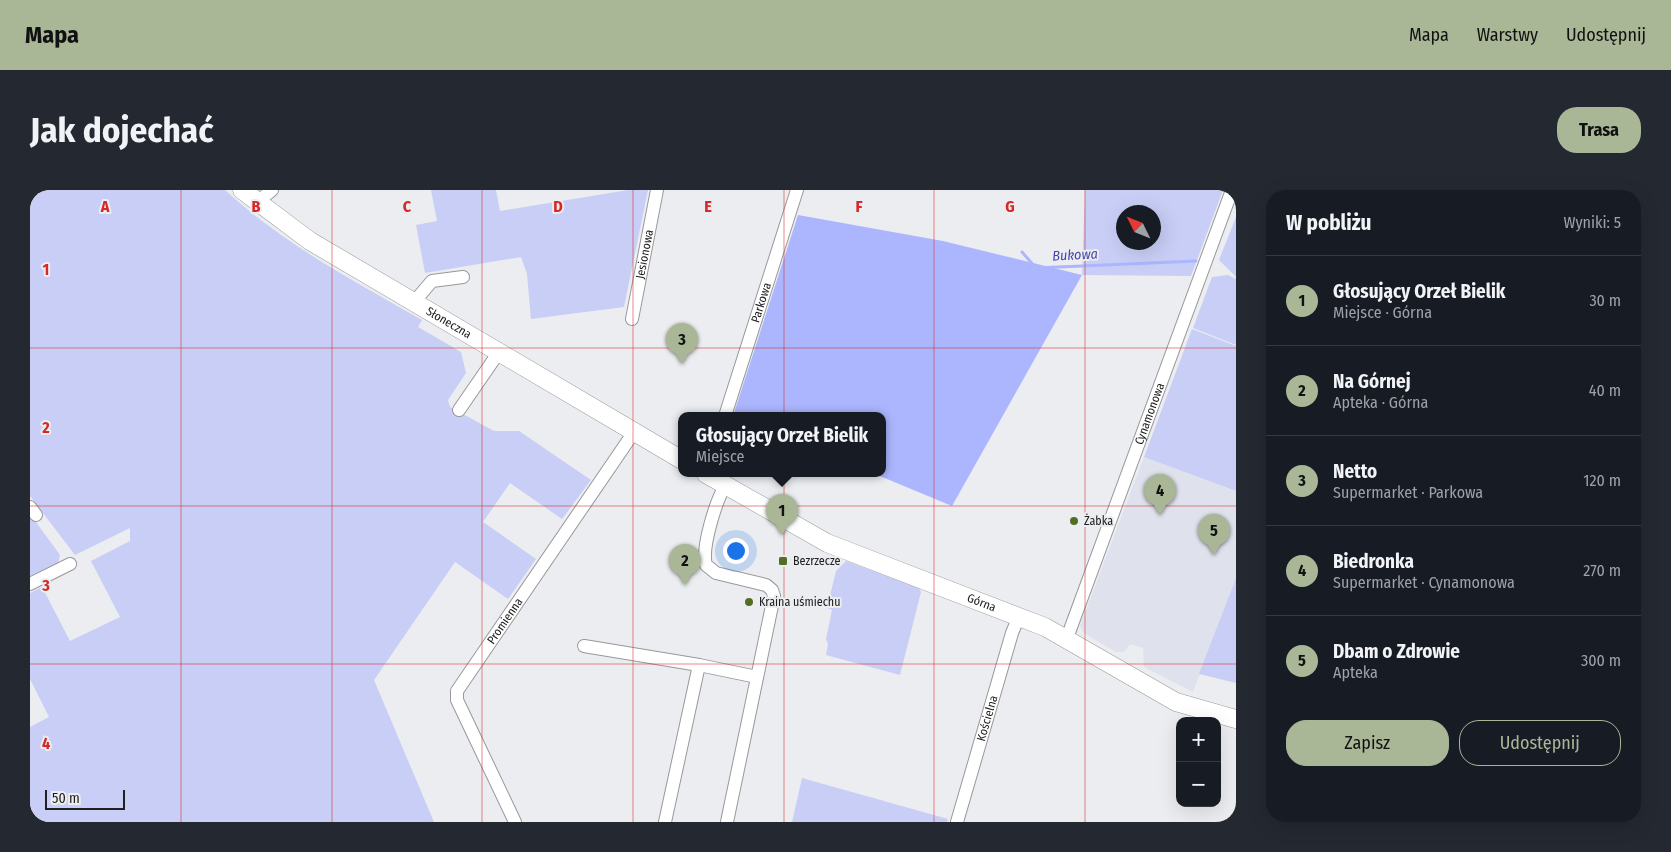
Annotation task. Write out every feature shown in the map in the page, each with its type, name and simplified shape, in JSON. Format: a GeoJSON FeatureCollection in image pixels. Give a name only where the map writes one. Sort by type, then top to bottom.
{"type":"FeatureCollection","features":[{"type":"Feature","properties":{"kind":"street","name":"Słoneczna"},"geometry":{"type":"LineString","coordinates":[[242,190],[303,236],[678,458]]}},
{"type":"Feature","properties":{"kind":"street"},"geometry":{"type":"LineString","coordinates":[[257,202],[272,190]]}},
{"type":"Feature","properties":{"kind":"street","name":"Jesionowa"},"geometry":{"type":"LineString","coordinates":[[632,319],[657,190]]}},
{"type":"Feature","properties":{"kind":"street","name":"Parkowa"},"geometry":{"type":"LineString","coordinates":[[726,412],[797,190]]}},
{"type":"Feature","properties":{"kind":"street","name":"Cynamonowa"},"geometry":{"type":"LineString","coordinates":[[1067,638],[1232,190]]}},
{"type":"Feature","properties":{"kind":"street"},"geometry":{"type":"LineString","coordinates":[[414,302],[432,281],[463,277]]}},
{"type":"Feature","properties":{"kind":"street"},"geometry":{"type":"LineString","coordinates":[[459,410],[499,352]]}},
{"type":"Feature","properties":{"kind":"street","name":"Promienna"},"geometry":{"type":"LineString","coordinates":[[515,822],[457,700],[457,691],[634,432]]}},
{"type":"Feature","properties":{"kind":"street","name":"Górna"},"geometry":{"type":"LineString","coordinates":[[711,477],[831,545],[1019,616],[1067,638],[1176,702],[1236,719]]}},
{"type":"Feature","properties":{"kind":"street"},"geometry":{"type":"LineString","coordinates":[[725,486],[715,505],[704,560],[711,570],[762,583],[772,591],[773,602],[727,822]]}},
{"type":"Feature","properties":{"kind":"street"},"geometry":{"type":"LineString","coordinates":[[30,584],[70,564]]}},
{"type":"Feature","properties":{"kind":"street","name":"Kościelna"},"geometry":{"type":"LineString","coordinates":[[957,822],[1012,633],[1019,616]]}},
{"type":"Feature","properties":{"kind":"street"},"geometry":{"type":"LineString","coordinates":[[584,646],[699,665],[757,677]]}},
{"type":"Feature","properties":{"kind":"street"},"geometry":{"type":"LineString","coordinates":[[665,822],[699,665]]}},
{"type":"Feature","properties":{"kind":"shaded area"},"geometry":{"type":"Polygon","coordinates":[[[30,190],[225,190],[295,245],[422,320],[418,327],[461,352],[466,373],[448,400],[450,407],[494,431],[519,431],[591,480],[562,519],[510,483],[483,522],[536,559],[508,599],[455,562],[374,680],[434,822],[30,822],[30,727],[49,717],[30,679],[30,593],[42,587],[70,641],[120,617],[91,561],[130,541],[130,528],[75,555],[30,496],[30,190]]]}},
{"type":"Feature","properties":{"kind":"shaded area"},"geometry":{"type":"Polygon","coordinates":[[[431,190],[496,190],[500,211],[628,190],[648,190],[624,307],[531,319],[527,274],[521,257],[425,273],[416,225],[437,221],[431,190]]]}},
{"type":"Feature","properties":{"kind":"shaded area"},"geometry":{"type":"Polygon","coordinates":[[[1085,190],[1223,190],[1191,276],[1082,275],[1085,190]]]}},
{"type":"Feature","properties":{"kind":"shaded area"},"geometry":{"type":"Polygon","coordinates":[[[798,215],[943,241],[1082,275],[952,506],[882,477],[886,477],[886,412],[734,412],[798,215]]]}},
{"type":"Feature","properties":{"kind":"shaded area"},"geometry":{"type":"Polygon","coordinates":[[[1236,217],[1236,277],[1219,260],[1236,217]]]}},
{"type":"Feature","properties":{"kind":"shaded area"},"geometry":{"type":"Polygon","coordinates":[[[1228,275],[1236,279],[1236,345],[1193,328],[1212,277],[1228,275]]]}},
{"type":"Feature","properties":{"kind":"shaded area"},"geometry":{"type":"Polygon","coordinates":[[[1192,329],[1236,346],[1236,491],[1144,457],[1192,329]]]}},
{"type":"Feature","properties":{"kind":"shaded area"},"geometry":{"type":"Polygon","coordinates":[[[1144,457],[1236,491],[1236,578],[1193,692],[1144,667],[1143,648],[1130,644],[1124,652],[1116,652],[1084,633],[1080,626],[1144,457]]]}},
{"type":"Feature","properties":{"kind":"shaded area"},"geometry":{"type":"Polygon","coordinates":[[[33,518],[60,555],[58,564],[30,578],[30,520],[33,518]]]}},
{"type":"Feature","properties":{"kind":"shaded area"},"geometry":{"type":"Polygon","coordinates":[[[846,561],[919,588],[921,592],[900,675],[826,655],[828,644],[826,639],[832,610],[827,608],[836,571],[846,561]]]}},
{"type":"Feature","properties":{"kind":"shaded area"},"geometry":{"type":"Polygon","coordinates":[[[1236,578],[1236,683],[1199,674],[1236,578]]]}},
{"type":"Feature","properties":{"kind":"shaded area"},"geometry":{"type":"Polygon","coordinates":[[[802,778],[948,819],[947,822],[792,822],[802,778]]]}},
{"type":"Feature","properties":{"kind":"waterway","name":"Bukowa"},"geometry":{"type":"LineString","coordinates":[[1022,252],[1036,268],[1196,261]]}},
{"type":"Feature","properties":{"kind":"waterway"},"geometry":{"type":"LineString","coordinates":[[1042,341],[1042,316],[1050,302],[1048,284],[1049,275],[1053,267]]}},
{"type":"Feature","properties":{"kind":"waterway"},"geometry":{"type":"LineString","coordinates":[[994,310],[1011,283],[1036,268]]}},
{"type":"Feature","properties":{"kind":"place","name":"Netto"},"geometry":{"type":"Point","coordinates":[682,364]}},
{"type":"Feature","properties":{"kind":"place","name":"Biedronka"},"geometry":{"type":"Point","coordinates":[1160,515]}},
{"type":"Feature","properties":{"kind":"place","name":"Żabka"},"geometry":{"type":"Point","coordinates":[1074,521]}},
{"type":"Feature","properties":{"kind":"place","name":"Głosujący Orzeł Bielik"},"geometry":{"type":"Point","coordinates":[782,535]}},
{"type":"Feature","properties":{"kind":"place","name":"Dbam o Zdrowie"},"geometry":{"type":"Point","coordinates":[1214,555]}},
{"type":"Feature","properties":{"kind":"place","name":"Bezrzecze"},"geometry":{"type":"Point","coordinates":[783,561]}},
{"type":"Feature","properties":{"kind":"place","name":"Na Górnej"},"geometry":{"type":"Point","coordinates":[685,585]}},
{"type":"Feature","properties":{"kind":"place","name":"Kraina uśmiechu"},"geometry":{"type":"Point","coordinates":[749,602]}}]}
